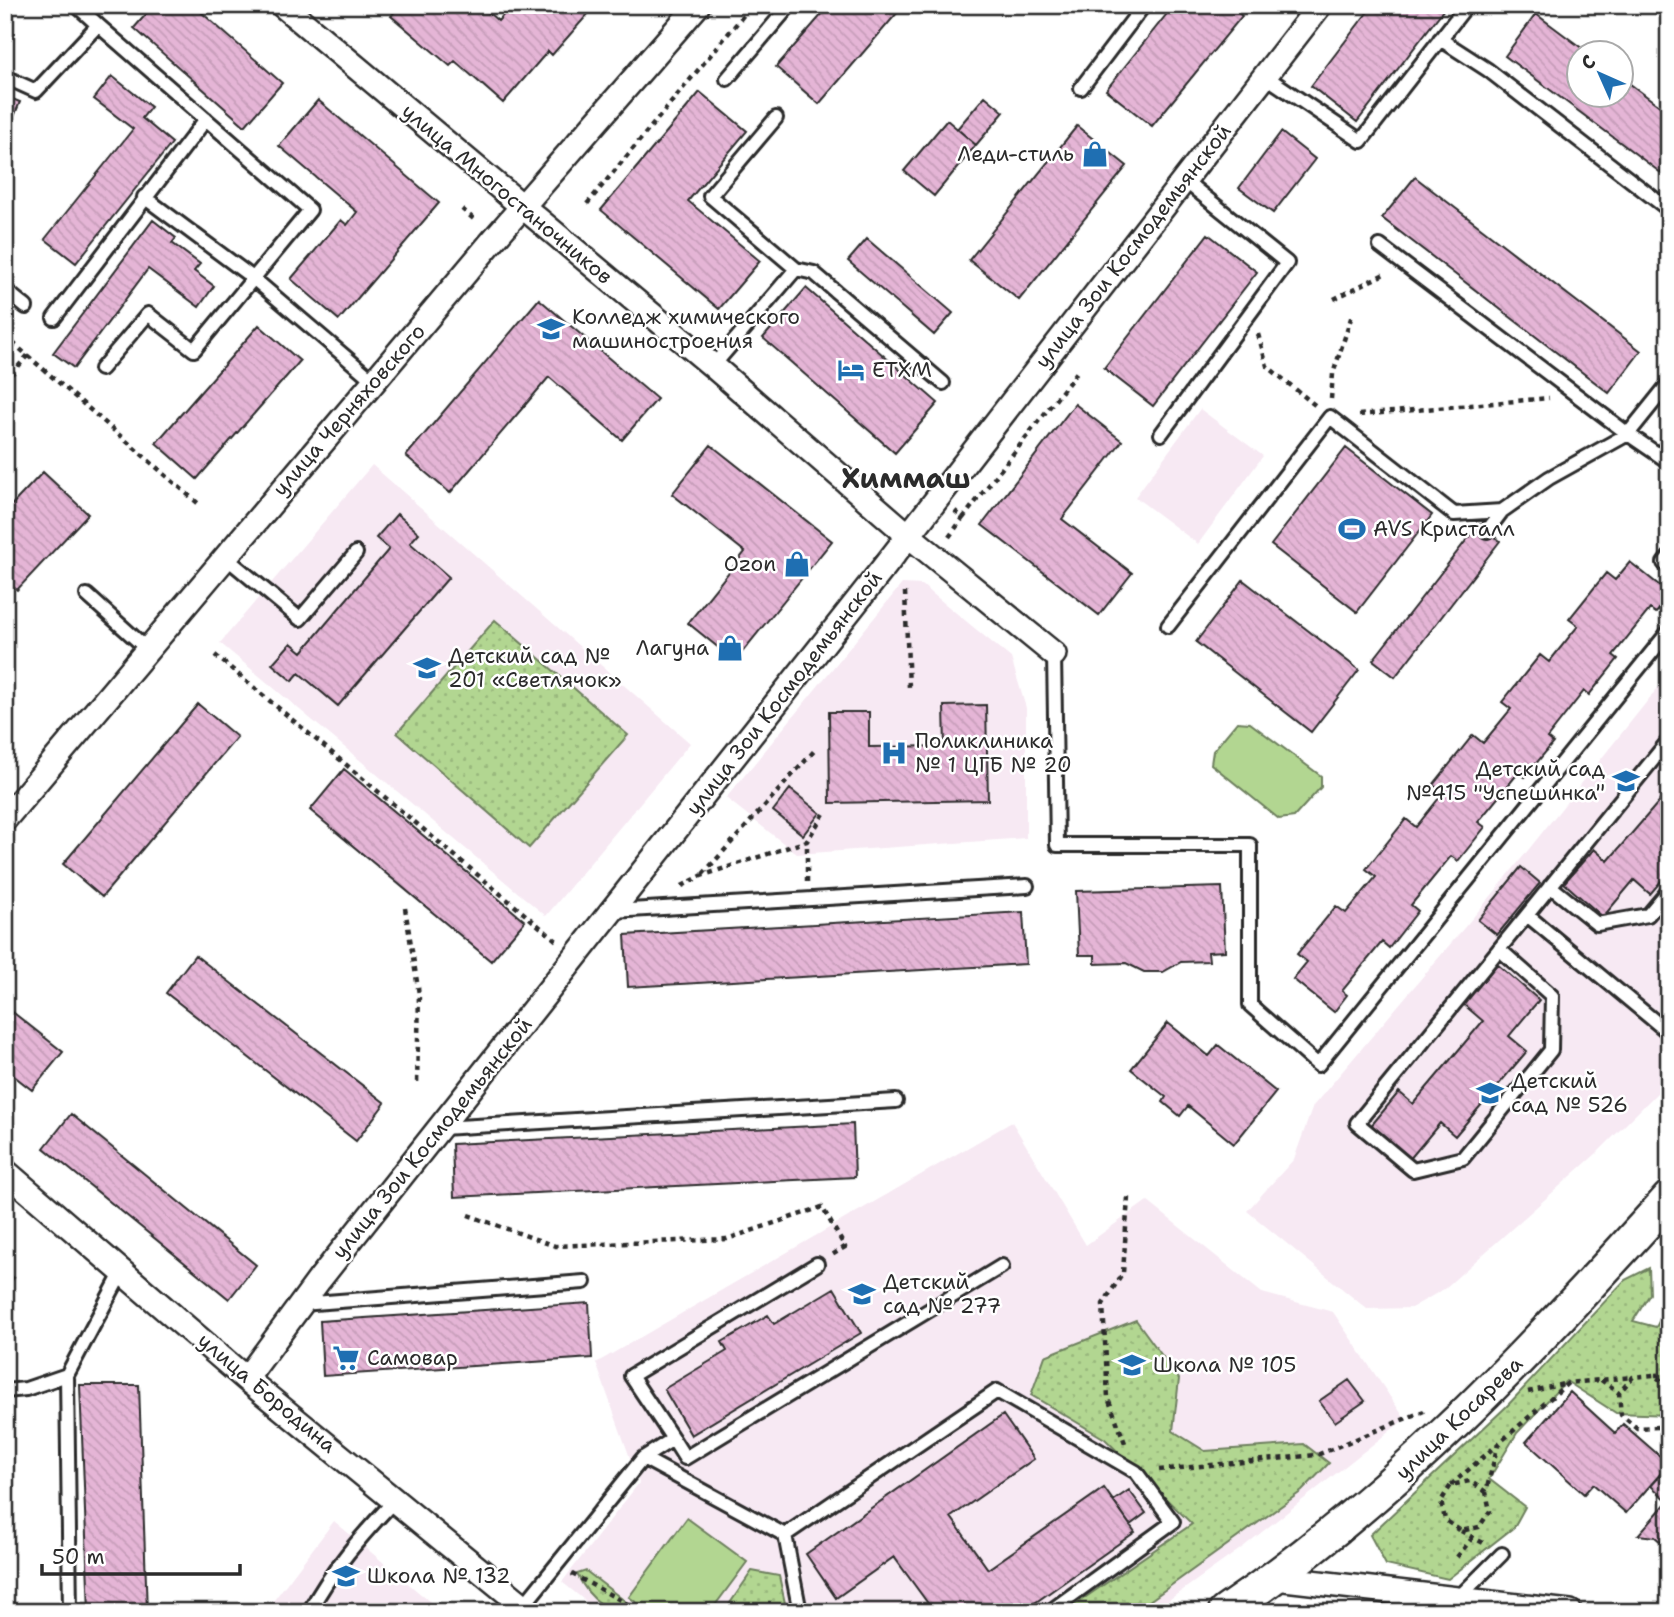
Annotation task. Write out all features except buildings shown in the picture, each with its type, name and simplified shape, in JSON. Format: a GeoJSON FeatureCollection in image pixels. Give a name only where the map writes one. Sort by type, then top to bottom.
{"type":"FeatureCollection","features":[{"type":"Feature","properties":{"kind":"street","name":"улица Многостаночников"},"geometry":{"type":"LineString","coordinates":[[282,5],[713,366],[908,535],[1054,654]]}},
{"type":"Feature","properties":{"kind":"street","name":"улица Черняховского"},"geometry":{"type":"LineString","coordinates":[[9,807],[698,5]]}},
{"type":"Feature","properties":{"kind":"street","name":"улица Зои Космодемьянской"},"geometry":{"type":"LineString","coordinates":[[246,1379],[301,1304],[938,497],[1320,5]]}},
{"type":"Feature","properties":{"kind":"street","name":"улица Бородина"},"geometry":{"type":"LineString","coordinates":[[5,1171],[123,1270],[246,1379],[527,1609]]}},
{"type":"Feature","properties":{"kind":"street","name":"улица Косарева"},"geometry":{"type":"LineString","coordinates":[[1225,1612],[1276,1578],[1360,1510],[1478,1404],[1669,1198]]}},
{"type":"Feature","properties":{"kind":"street"},"geometry":{"type":"LineString","coordinates":[[1276,1578],[1459,1597],[1570,1612]]}},
{"type":"Feature","properties":{"kind":"lane"},"geometry":{"type":"LineString","coordinates":[[76,5],[310,211],[194,350],[148,314],[101,369]]}},
{"type":"Feature","properties":{"kind":"lane"},"geometry":{"type":"LineString","coordinates":[[727,79],[790,5]]}},
{"type":"Feature","properties":{"kind":"lane"},"geometry":{"type":"LineString","coordinates":[[1081,88],[1144,5]]}},
{"type":"Feature","properties":{"kind":"lane"},"geometry":{"type":"LineString","coordinates":[[1265,76],[1361,141],[1467,5]]}},
{"type":"Feature","properties":{"kind":"lane"},"geometry":{"type":"LineString","coordinates":[[5,77],[36,91],[98,25]]}},
{"type":"Feature","properties":{"kind":"lane"},"geometry":{"type":"LineString","coordinates":[[1440,40],[1488,70],[1669,210]]}},
{"type":"Feature","properties":{"kind":"lane"},"geometry":{"type":"LineString","coordinates":[[776,118],[710,196],[796,269],[814,274],[943,383]]}},
{"type":"Feature","properties":{"kind":"lane"},"geometry":{"type":"LineString","coordinates":[[54,318],[144,197],[206,120]]}},
{"type":"Feature","properties":{"kind":"lane"},"geometry":{"type":"LineString","coordinates":[[1161,434],[1287,263],[1184,180]]}},
{"type":"Feature","properties":{"kind":"lane"},"geometry":{"type":"LineString","coordinates":[[144,197],[253,278],[375,382]]}},
{"type":"Feature","properties":{"kind":"lane"},"geometry":{"type":"LineString","coordinates":[[1380,246],[1628,434],[1669,462]]}},
{"type":"Feature","properties":{"kind":"lane"},"geometry":{"type":"LineString","coordinates":[[713,366],[796,269]]}},
{"type":"Feature","properties":{"kind":"lane"},"geometry":{"type":"LineString","coordinates":[[5,290],[26,307]]}},
{"type":"Feature","properties":{"kind":"lane"},"geometry":{"type":"LineString","coordinates":[[1487,531],[1502,511],[1549,478],[1628,434],[1669,383]]}},
{"type":"Feature","properties":{"kind":"lane"},"geometry":{"type":"LineString","coordinates":[[1168,626],[1330,417],[1454,514],[1502,511]]}},
{"type":"Feature","properties":{"kind":"lane"},"geometry":{"type":"LineString","coordinates":[[225,556],[300,619],[356,553]]}},
{"type":"Feature","properties":{"kind":"lane"},"geometry":{"type":"LineString","coordinates":[[1669,557],[1664,563],[1669,567]]}},
{"type":"Feature","properties":{"kind":"lane"},"geometry":{"type":"LineString","coordinates":[[87,596],[147,649]]}},
{"type":"Feature","properties":{"kind":"lane"},"geometry":{"type":"LineString","coordinates":[[1054,654],[1057,845],[1250,845],[1250,1005],[1318,1065],[1669,631]]}},
{"type":"Feature","properties":{"kind":"lane"},"geometry":{"type":"LineString","coordinates":[[1499,949],[1552,996],[1551,1049],[1463,1158],[1413,1170],[1357,1123],[1669,740]]}},
{"type":"Feature","properties":{"kind":"lane"},"geometry":{"type":"LineString","coordinates":[[613,911],[1027,886]]}},
{"type":"Feature","properties":{"kind":"lane"},"geometry":{"type":"LineString","coordinates":[[1550,886],[1597,924],[1648,915],[1669,890]]}},
{"type":"Feature","properties":{"kind":"lane"},"geometry":{"type":"LineString","coordinates":[[1527,915],[1669,1033]]}},
{"type":"Feature","properties":{"kind":"lane"},"geometry":{"type":"LineString","coordinates":[[440,1128],[895,1101]]}},
{"type":"Feature","properties":{"kind":"lane"},"geometry":{"type":"LineString","coordinates":[[817,1264],[631,1376],[685,1458],[1002,1266]]}},
{"type":"Feature","properties":{"kind":"lane"},"geometry":{"type":"LineString","coordinates":[[70,1612],[66,1375],[123,1270]]}},
{"type":"Feature","properties":{"kind":"lane"},"geometry":{"type":"LineString","coordinates":[[301,1304],[584,1282]]}},
{"type":"Feature","properties":{"kind":"lane"},"geometry":{"type":"LineString","coordinates":[[5,1391],[26,1389],[66,1375]]}},
{"type":"Feature","properties":{"kind":"lane"},"geometry":{"type":"LineString","coordinates":[[785,1535],[997,1391],[1136,1472],[1173,1522],[1049,1612]]}},
{"type":"Feature","properties":{"kind":"lane"},"geometry":{"type":"LineString","coordinates":[[527,1609],[554,1569],[643,1458],[673,1439]]}},
{"type":"Feature","properties":{"kind":"lane"},"geometry":{"type":"LineString","coordinates":[[643,1458],[785,1535]]}},
{"type":"Feature","properties":{"kind":"lane"},"geometry":{"type":"LineString","coordinates":[[309,1612],[325,1582],[356,1540],[395,1500]]}},
{"type":"Feature","properties":{"kind":"lane"},"geometry":{"type":"LineString","coordinates":[[785,1535],[800,1612]]}},
{"type":"Feature","properties":{"kind":"lane"},"geometry":{"type":"LineString","coordinates":[[1459,1597],[1502,1554]]}},
{"type":"Feature","properties":{"kind":"path"},"geometry":{"type":"LineString","coordinates":[[587,204],[752,5]]}},
{"type":"Feature","properties":{"kind":"path"},"geometry":{"type":"LineString","coordinates":[[462,209],[477,223]]}},
{"type":"Feature","properties":{"kind":"path"},"geometry":{"type":"LineString","coordinates":[[1334,299],[1403,264]]}},
{"type":"Feature","properties":{"kind":"path"},"geometry":{"type":"LineString","coordinates":[[1252,311],[1267,366],[1330,417],[1578,396]]}},
{"type":"Feature","properties":{"kind":"path"},"geometry":{"type":"LineString","coordinates":[[1330,417],[1333,374],[1352,315]]}},
{"type":"Feature","properties":{"kind":"path"},"geometry":{"type":"LineString","coordinates":[[5,336],[200,505]]}},
{"type":"Feature","properties":{"kind":"path"},"geometry":{"type":"LineString","coordinates":[[5,382],[28,355]]}},
{"type":"Feature","properties":{"kind":"path"},"geometry":{"type":"LineString","coordinates":[[938,497],[962,518],[1077,372]]}},
{"type":"Feature","properties":{"kind":"path"},"geometry":{"type":"LineString","coordinates":[[905,592],[909,688]]}},
{"type":"Feature","properties":{"kind":"path"},"geometry":{"type":"LineString","coordinates":[[215,655],[564,947]]}},
{"type":"Feature","properties":{"kind":"path"},"geometry":{"type":"LineString","coordinates":[[701,876],[815,750]]}},
{"type":"Feature","properties":{"kind":"path"},"geometry":{"type":"LineString","coordinates":[[807,899],[807,841],[825,812]]}},
{"type":"Feature","properties":{"kind":"path"},"geometry":{"type":"LineString","coordinates":[[643,909],[701,876],[807,841]]}},
{"type":"Feature","properties":{"kind":"path"},"geometry":{"type":"LineString","coordinates":[[405,908],[419,995],[417,1085]]}},
{"type":"Feature","properties":{"kind":"path"},"geometry":{"type":"LineString","coordinates":[[1129,1197],[1123,1273],[1103,1304],[1108,1398],[1136,1472],[1317,1455],[1427,1410]]}},
{"type":"Feature","properties":{"kind":"path"},"geometry":{"type":"LineString","coordinates":[[468,1215],[555,1246],[727,1239],[822,1206],[845,1247],[817,1264]]}},
{"type":"Feature","properties":{"kind":"path"},"geometry":{"type":"LineString","coordinates":[[1478,1404],[1568,1383],[1669,1374]]}},
{"type":"Feature","properties":{"kind":"path"},"geometry":{"type":"LineString","coordinates":[[1654,1375],[1669,1387]]}},
{"type":"Feature","properties":{"kind":"path"},"geometry":{"type":"LineString","coordinates":[[1633,1377],[1619,1393],[1621,1415],[1637,1428],[1659,1427],[1669,1415]]}},
{"type":"Feature","properties":{"kind":"path"},"geometry":{"type":"LineString","coordinates":[[1601,1380],[1619,1393]]}},
{"type":"Feature","properties":{"kind":"path"},"geometry":{"type":"LineString","coordinates":[[1502,1554],[1445,1520],[1441,1501],[1451,1485],[1568,1383]]}},
{"type":"Feature","properties":{"kind":"path"},"geometry":{"type":"LineString","coordinates":[[1461,1531],[1479,1527],[1490,1511],[1486,1492],[1498,1444]]}},
{"type":"Feature","properties":{"kind":"path"},"geometry":{"type":"LineString","coordinates":[[1451,1485],[1470,1481],[1486,1492]]}},
{"type":"Feature","properties":{"kind":"path"},"geometry":{"type":"LineString","coordinates":[[1457,1557],[1473,1537]]}},
{"type":"Feature","properties":{"kind":"path"},"geometry":{"type":"LineString","coordinates":[[554,1569],[569,1573],[642,1612]]}},
{"type":"Feature","properties":{"kind":"shaded area"},"geometry":{"type":"Polygon","coordinates":[[[1200,409],[1263,456],[1198,544],[1135,497],[1200,409]]]}},
{"type":"Feature","properties":{"kind":"shaded area","name":"Детский сад № 201 «Светлячок»"},"geometry":{"type":"Polygon","coordinates":[[[372,465],[690,743],[546,916],[220,643],[372,465]]]}},
{"type":"Feature","properties":{"kind":"shaded area","name":"Поликлиника № 1 ЦГБ № 20"},"geometry":{"type":"Polygon","coordinates":[[[902,584],[922,585],[1011,658],[1026,708],[1026,838],[797,854],[726,798],[902,584]]]}},
{"type":"Feature","properties":{"kind":"shaded area","name":"Детcкий сад № 526"},"geometry":{"type":"Polygon","coordinates":[[[1669,674],[1669,1081],[1597,1153],[1444,1289],[1411,1308],[1367,1309],[1247,1211],[1294,1159],[1313,1106],[1497,889],[1669,674]]]}},
{"type":"Feature","properties":{"kind":"shaded area","name":"Школа № 105"},"geometry":{"type":"Polygon","coordinates":[[[1012,1122],[1086,1245],[1147,1201],[1262,1293],[1333,1312],[1405,1419],[1243,1547],[1152,1612],[599,1612],[562,1582],[639,1483],[596,1363],[1012,1122]]]}},
{"type":"Feature","properties":{"kind":"shaded area","name":"Школа № 132"},"geometry":{"type":"Polygon","coordinates":[[[334,1521],[442,1612],[265,1612],[334,1521]]]}},
{"type":"Feature","properties":{"kind":"green space"},"geometry":{"type":"Polygon","coordinates":[[[495,620],[628,735],[529,848],[397,733],[495,620]]]}},
{"type":"Feature","properties":{"kind":"green space"},"geometry":{"type":"Polygon","coordinates":[[[1237,722],[1250,723],[1321,776],[1321,787],[1294,817],[1279,819],[1211,764],[1213,751],[1237,722]]]}},
{"type":"Feature","properties":{"kind":"green space"},"geometry":{"type":"Polygon","coordinates":[[[1649,1268],[1650,1294],[1633,1321],[1656,1327],[1669,1303],[1669,1415],[1616,1413],[1566,1381],[1517,1433],[1489,1479],[1525,1507],[1514,1527],[1448,1579],[1386,1565],[1370,1535],[1507,1406],[1625,1280],[1649,1268]]]}},
{"type":"Feature","properties":{"kind":"green space"},"geometry":{"type":"Polygon","coordinates":[[[1136,1320],[1179,1379],[1173,1431],[1205,1451],[1304,1444],[1329,1463],[1302,1491],[1134,1612],[1064,1612],[1192,1524],[1105,1439],[1031,1395],[1045,1356],[1136,1320]]]}},
{"type":"Feature","properties":{"kind":"green space"},"geometry":{"type":"Polygon","coordinates":[[[687,1518],[747,1562],[710,1612],[649,1612],[629,1597],[687,1518]]]}},
{"type":"Feature","properties":{"kind":"green space"},"geometry":{"type":"Polygon","coordinates":[[[586,1571],[639,1612],[609,1608],[594,1599],[577,1574],[586,1571]]]}},
{"type":"Feature","properties":{"kind":"green space"},"geometry":{"type":"Polygon","coordinates":[[[752,1571],[779,1576],[787,1612],[724,1612],[752,1571]]]}},
{"type":"Feature","properties":{"kind":"place","name":"Леди-стиль"},"geometry":{"type":"Point","coordinates":[1095,154]}},
{"type":"Feature","properties":{"kind":"place","name":"Колледж химического машиностроения"},"geometry":{"type":"Point","coordinates":[551,329]}},
{"type":"Feature","properties":{"kind":"place","name":"ЕТХМ"},"geometry":{"type":"Point","coordinates":[851,370]}},
{"type":"Feature","properties":{"kind":"place","name":"AVS Кристалл"},"geometry":{"type":"Point","coordinates":[1352,529]}},
{"type":"Feature","properties":{"kind":"place","name":"Ozon"},"geometry":{"type":"Point","coordinates":[797,564]}},
{"type":"Feature","properties":{"kind":"place","name":"Лагуна"},"geometry":{"type":"Point","coordinates":[730,648]}},
{"type":"Feature","properties":{"kind":"place","name":"Детский сад № 201 «Светлячок»"},"geometry":{"type":"Point","coordinates":[427,668]}},
{"type":"Feature","properties":{"kind":"place","name":"Поликлиника № 1 ЦГБ № 20"},"geometry":{"type":"Point","coordinates":[894,753]}},
{"type":"Feature","properties":{"kind":"place","name":"Детский сад №415 \"Успешинка\""},"geometry":{"type":"Point","coordinates":[1626,781]}},
{"type":"Feature","properties":{"kind":"place","name":"Детcкий сад № 526"},"geometry":{"type":"Point","coordinates":[1490,1093]}},
{"type":"Feature","properties":{"kind":"place","name":"Детcкий сад № 277"},"geometry":{"type":"Point","coordinates":[862,1294]}},
{"type":"Feature","properties":{"kind":"place","name":"Самовар"},"geometry":{"type":"Point","coordinates":[346,1358]}},
{"type":"Feature","properties":{"kind":"place","name":"Школа № 105"},"geometry":{"type":"Point","coordinates":[1132,1365]}},
{"type":"Feature","properties":{"kind":"place","name":"Школа № 132"},"geometry":{"type":"Point","coordinates":[346,1576]}},
{"type":"Feature","properties":{"kind":"district","name":"Химмаш"},"geometry":{"type":"Point","coordinates":[906,478]}}]}
